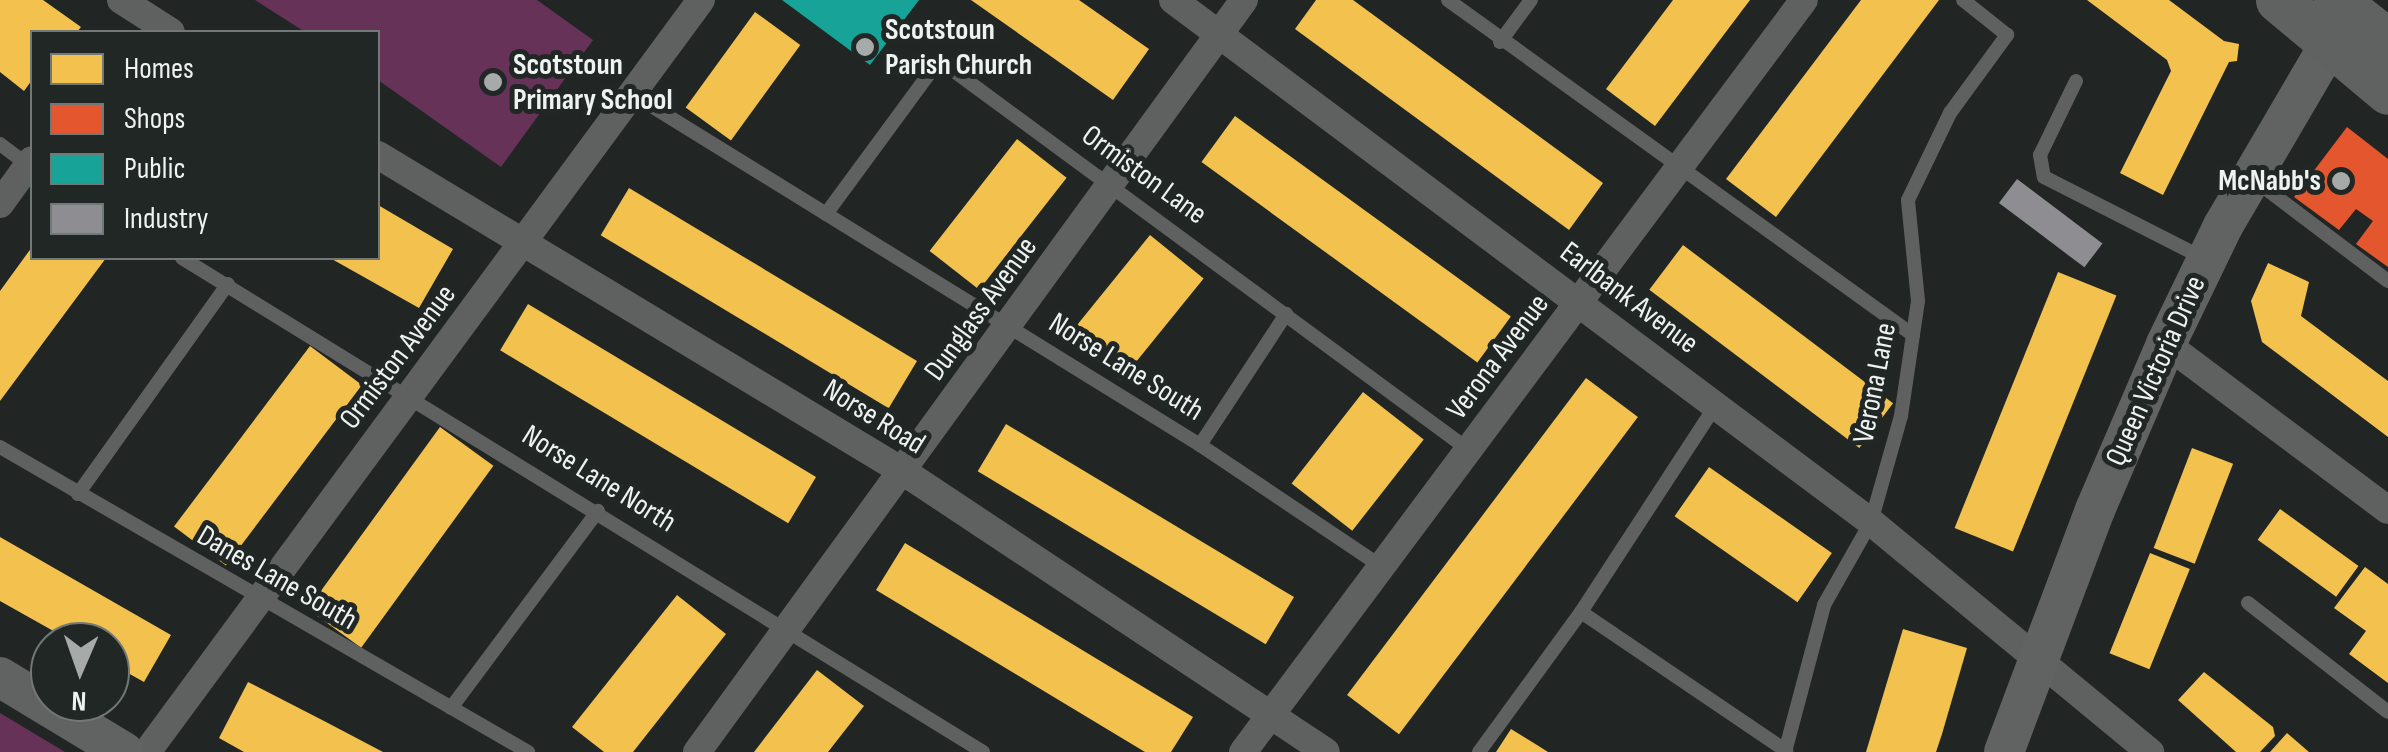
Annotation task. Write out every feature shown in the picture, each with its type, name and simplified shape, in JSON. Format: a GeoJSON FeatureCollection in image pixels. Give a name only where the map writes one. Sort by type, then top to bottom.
{"type":"FeatureCollection","features":[{"type":"Feature","properties":{"kind":"main road"},"geometry":{"type":"LineString","coordinates":[[2278,0],[2343,14],[2388,41]]}},
{"type":"Feature","properties":{"kind":"main road"},"geometry":{"type":"LineString","coordinates":[[2343,14],[2388,92]]}},
{"type":"Feature","properties":{"kind":"street","name":"Ormiston Avenue"},"geometry":{"type":"LineString","coordinates":[[147,752],[254,599],[412,394],[701,0]]}},
{"type":"Feature","properties":{"kind":"street","name":"Earlbank Avenue"},"geometry":{"type":"LineString","coordinates":[[1173,0],[1580,301],[1870,522],[2150,752]]}},
{"type":"Feature","properties":{"kind":"street","name":"Dunglass Avenue"},"geometry":{"type":"LineString","coordinates":[[697,752],[1244,0]]}},
{"type":"Feature","properties":{"kind":"street","name":"Verona Avenue"},"geometry":{"type":"LineString","coordinates":[[1243,752],[1804,0]]}},
{"type":"Feature","properties":{"kind":"street"},"geometry":{"type":"LineString","coordinates":[[135,12],[166,30]]}},
{"type":"Feature","properties":{"kind":"street","name":"Queen Victoria Drive"},"geometry":{"type":"LineString","coordinates":[[2004,752],[2038,658],[2166,344],[2206,260],[2343,14]]}},
{"type":"Feature","properties":{"kind":"street","name":"Norse Road"},"geometry":{"type":"LineString","coordinates":[[380,156],[904,472],[1326,752]]}},
{"type":"Feature","properties":{"kind":"street"},"geometry":{"type":"LineString","coordinates":[[0,204],[30,165]]}},
{"type":"Feature","properties":{"kind":"street"},"geometry":{"type":"LineString","coordinates":[[2166,344],[2388,510]]}},
{"type":"Feature","properties":{"kind":"street"},"geometry":{"type":"LineString","coordinates":[[0,677],[124,752]]}},
{"type":"Feature","properties":{"kind":"lane"},"geometry":{"type":"LineString","coordinates":[[1448,0],[1675,169],[1914,335]]}},
{"type":"Feature","properties":{"kind":"lane"},"geometry":{"type":"LineString","coordinates":[[1500,42],[1531,0]]}},
{"type":"Feature","properties":{"kind":"lane","name":"Verona Lane"},"geometry":{"type":"LineString","coordinates":[[1786,751],[1824,605],[1870,522],[1901,416],[1918,301],[1908,200],[1950,112],[2007,35],[1963,0]]}},
{"type":"Feature","properties":{"kind":"lane","name":"Ormiston Lane"},"geometry":{"type":"LineString","coordinates":[[826,214],[939,60],[1469,450]]}},
{"type":"Feature","properties":{"kind":"lane"},"geometry":{"type":"LineString","coordinates":[[2076,81],[2040,155],[2044,178],[2206,260]]}},
{"type":"Feature","properties":{"kind":"lane","name":"Norse Lane South"},"geometry":{"type":"LineString","coordinates":[[632,94],[1200,445],[1382,567]]}},
{"type":"Feature","properties":{"kind":"lane"},"geometry":{"type":"LineString","coordinates":[[0,144],[30,163]]}},
{"type":"Feature","properties":{"kind":"lane"},"geometry":{"type":"LineString","coordinates":[[2251,178],[2388,280]]}},
{"type":"Feature","properties":{"kind":"lane","name":"Norse Lane North"},"geometry":{"type":"LineString","coordinates":[[186,260],[412,394],[983,752]]}},
{"type":"Feature","properties":{"kind":"lane"},"geometry":{"type":"LineString","coordinates":[[78,494],[228,284]]}},
{"type":"Feature","properties":{"kind":"lane"},"geometry":{"type":"LineString","coordinates":[[1200,445],[1286,314]]}},
{"type":"Feature","properties":{"kind":"lane"},"geometry":{"type":"LineString","coordinates":[[1479,752],[1581,612],[1716,405]]}},
{"type":"Feature","properties":{"kind":"lane","name":"Danes Lane South"},"geometry":{"type":"LineString","coordinates":[[0,447],[254,599],[528,752]]}},
{"type":"Feature","properties":{"kind":"lane"},"geometry":{"type":"LineString","coordinates":[[451,708],[598,511]]}},
{"type":"Feature","properties":{"kind":"lane"},"geometry":{"type":"LineString","coordinates":[[2248,603],[2388,712]]}},
{"type":"Feature","properties":{"kind":"lane"},"geometry":{"type":"LineString","coordinates":[[1581,612],[1786,751]]}},
{"type":"Feature","properties":{"kind":"shaded area"},"geometry":{"type":"Polygon","coordinates":[[[255,0],[537,0],[593,40],[501,167],[380,81],[380,30],[302,30],[255,0]]]}},
{"type":"Feature","properties":{"kind":"shaded area"},"geometry":{"type":"Polygon","coordinates":[[[0,713],[65,752],[0,752],[0,713]]]}},
{"type":"Feature","properties":{"kind":"building: Homes"},"geometry":{"type":"Polygon","coordinates":[[[0,0],[43,0],[81,27],[30,30],[30,83],[24,91],[0,72],[0,0]]]}},
{"type":"Feature","properties":{"kind":"building: Homes"},"geometry":{"type":"Polygon","coordinates":[[[971,0],[1079,0],[1149,49],[1113,100],[971,0]]]}},
{"type":"Feature","properties":{"kind":"building: Homes"},"geometry":{"type":"Polygon","coordinates":[[[1316,0],[1353,0],[1603,183],[1569,230],[1295,29],[1316,0]]]}},
{"type":"Feature","properties":{"kind":"building: Homes"},"geometry":{"type":"Polygon","coordinates":[[[1673,0],[1750,0],[1655,126],[1606,89],[1673,0]]]}},
{"type":"Feature","properties":{"kind":"building: Homes"},"geometry":{"type":"Polygon","coordinates":[[[1861,0],[1939,0],[1776,217],[1726,179],[1861,0]]]}},
{"type":"Feature","properties":{"kind":"building: Homes"},"geometry":{"type":"Polygon","coordinates":[[[2087,0],[2169,0],[2224,41],[2239,44],[2237,61],[2229,62],[2163,195],[2120,173],[2171,71],[2167,60],[2087,0]]]}},
{"type":"Feature","properties":{"kind":"building: Homes"},"geometry":{"type":"Polygon","coordinates":[[[755,12],[800,45],[731,140],[686,107],[755,12]]]}},
{"type":"Feature","properties":{"kind":"building: Homes"},"geometry":{"type":"Polygon","coordinates":[[[1235,116],[1511,316],[1477,363],[1201,162],[1235,116]]]}},
{"type":"Feature","properties":{"kind":"building: Homes"},"geometry":{"type":"Polygon","coordinates":[[[1017,139],[1067,178],[979,290],[930,251],[1017,139]]]}},
{"type":"Feature","properties":{"kind":"building: Homes"},"geometry":{"type":"Polygon","coordinates":[[[629,188],[917,361],[889,408],[601,235],[629,188]]]}},
{"type":"Feature","properties":{"kind":"building: Homes"},"geometry":{"type":"Polygon","coordinates":[[[380,206],[453,249],[419,308],[334,260],[380,260],[380,206]]]}},
{"type":"Feature","properties":{"kind":"building: Homes"},"geometry":{"type":"Polygon","coordinates":[[[1150,235],[1204,278],[1121,380],[1068,337],[1150,235]]]}},
{"type":"Feature","properties":{"kind":"building: Homes"},"geometry":{"type":"Polygon","coordinates":[[[1683,245],[1893,403],[1859,448],[1649,290],[1683,245]]]}},
{"type":"Feature","properties":{"kind":"building: Homes"},"geometry":{"type":"Polygon","coordinates":[[[30,250],[30,260],[105,260],[0,401],[0,291],[30,250]]]}},
{"type":"Feature","properties":{"kind":"building: Homes"},"geometry":{"type":"Polygon","coordinates":[[[2268,263],[2309,282],[2301,316],[2388,381],[2388,437],[2262,342],[2251,301],[2268,263]]]}},
{"type":"Feature","properties":{"kind":"building: Homes"},"geometry":{"type":"Polygon","coordinates":[[[2058,272],[2116,296],[2013,552],[1955,528],[2058,272]]]}},
{"type":"Feature","properties":{"kind":"building: Homes"},"geometry":{"type":"Polygon","coordinates":[[[528,304],[816,477],[788,523],[500,350],[528,304]]]}},
{"type":"Feature","properties":{"kind":"building: Homes"},"geometry":{"type":"Polygon","coordinates":[[[310,346],[362,385],[226,566],[174,526],[310,346]]]}},
{"type":"Feature","properties":{"kind":"building: Homes"},"geometry":{"type":"Polygon","coordinates":[[[1586,378],[1638,417],[1399,734],[1347,695],[1586,378]]]}},
{"type":"Feature","properties":{"kind":"building: Homes"},"geometry":{"type":"Polygon","coordinates":[[[1363,392],[1424,439],[1352,531],[1292,483],[1363,392]]]}},
{"type":"Feature","properties":{"kind":"building: Homes"},"geometry":{"type":"Polygon","coordinates":[[[1006,424],[1294,597],[1266,644],[978,471],[1006,424]]]}},
{"type":"Feature","properties":{"kind":"building: Homes"},"geometry":{"type":"Polygon","coordinates":[[[440,427],[493,466],[361,648],[308,609],[440,427]]]}},
{"type":"Feature","properties":{"kind":"building: Homes"},"geometry":{"type":"Polygon","coordinates":[[[2192,448],[2233,464],[2195,564],[2154,548],[2192,448]]]}},
{"type":"Feature","properties":{"kind":"building: Homes"},"geometry":{"type":"Polygon","coordinates":[[[1709,467],[1832,553],[1797,602],[1675,516],[1709,467]]]}},
{"type":"Feature","properties":{"kind":"building: Homes"},"geometry":{"type":"Polygon","coordinates":[[[2280,509],[2358,566],[2336,597],[2258,540],[2280,509]]]}},
{"type":"Feature","properties":{"kind":"building: Homes"},"geometry":{"type":"Polygon","coordinates":[[[0,537],[171,635],[144,682],[130,674],[130,622],[37,622],[0,601],[0,537]]]}},
{"type":"Feature","properties":{"kind":"building: Homes"},"geometry":{"type":"Polygon","coordinates":[[[905,543],[1193,717],[1171,752],[1145,752],[876,590],[905,543]]]}},
{"type":"Feature","properties":{"kind":"building: Homes"},"geometry":{"type":"Polygon","coordinates":[[[2150,553],[2190,569],[2149,669],[2110,653],[2150,553]]]}},
{"type":"Feature","properties":{"kind":"building: Homes"},"geometry":{"type":"Polygon","coordinates":[[[2365,567],[2388,584],[2388,683],[2349,654],[2366,631],[2334,608],[2365,567]]]}},
{"type":"Feature","properties":{"kind":"building: Homes"},"geometry":{"type":"Polygon","coordinates":[[[677,595],[726,634],[633,752],[604,752],[572,727],[677,595]]]}},
{"type":"Feature","properties":{"kind":"building: Homes"},"geometry":{"type":"Polygon","coordinates":[[[1903,629],[1967,648],[1942,734],[1936,752],[1866,752],[1903,629]]]}},
{"type":"Feature","properties":{"kind":"building: Homes"},"geometry":{"type":"Polygon","coordinates":[[[817,670],[864,706],[828,752],[754,752],[817,670]]]}},
{"type":"Feature","properties":{"kind":"building: Homes"},"geometry":{"type":"Polygon","coordinates":[[[2204,672],[2273,727],[2275,736],[2260,752],[2236,752],[2178,700],[2204,672]]]}},
{"type":"Feature","properties":{"kind":"building: Homes"},"geometry":{"type":"Polygon","coordinates":[[[248,682],[383,752],[244,752],[219,738],[248,682]]]}},
{"type":"Feature","properties":{"kind":"building: Homes"},"geometry":{"type":"Polygon","coordinates":[[[1511,729],[1537,745],[1548,752],[1496,752],[1511,729]]]}},
{"type":"Feature","properties":{"kind":"building: Homes"},"geometry":{"type":"Polygon","coordinates":[[[2287,733],[2309,752],[2270,752],[2287,733]]]}},
{"type":"Feature","properties":{"kind":"building: Shops","name":"McNabb's"},"geometry":{"type":"Polygon","coordinates":[[[2347,127],[2388,159],[2388,267],[2356,244],[2373,221],[2356,209],[2339,230],[2294,197],[2347,127]]]}},
{"type":"Feature","properties":{"kind":"building: Public","name":"Scotstoun Parish Church"},"geometry":{"type":"Polygon","coordinates":[[[782,0],[919,0],[870,65],[782,0]]]}},
{"type":"Feature","properties":{"kind":"building: Industry"},"geometry":{"type":"Polygon","coordinates":[[[2017,179],[2102,243],[2084,267],[1999,203],[2017,179]]]}},
{"type":"Feature","properties":{"kind":"place","name":"Scotstoun Parish Church"},"geometry":{"type":"Point","coordinates":[865,47]}},
{"type":"Feature","properties":{"kind":"place","name":"Scotstoun Primary School"},"geometry":{"type":"Point","coordinates":[493,82]}},
{"type":"Feature","properties":{"kind":"place","name":"McNabb's"},"geometry":{"type":"Point","coordinates":[2341,181]}}]}
